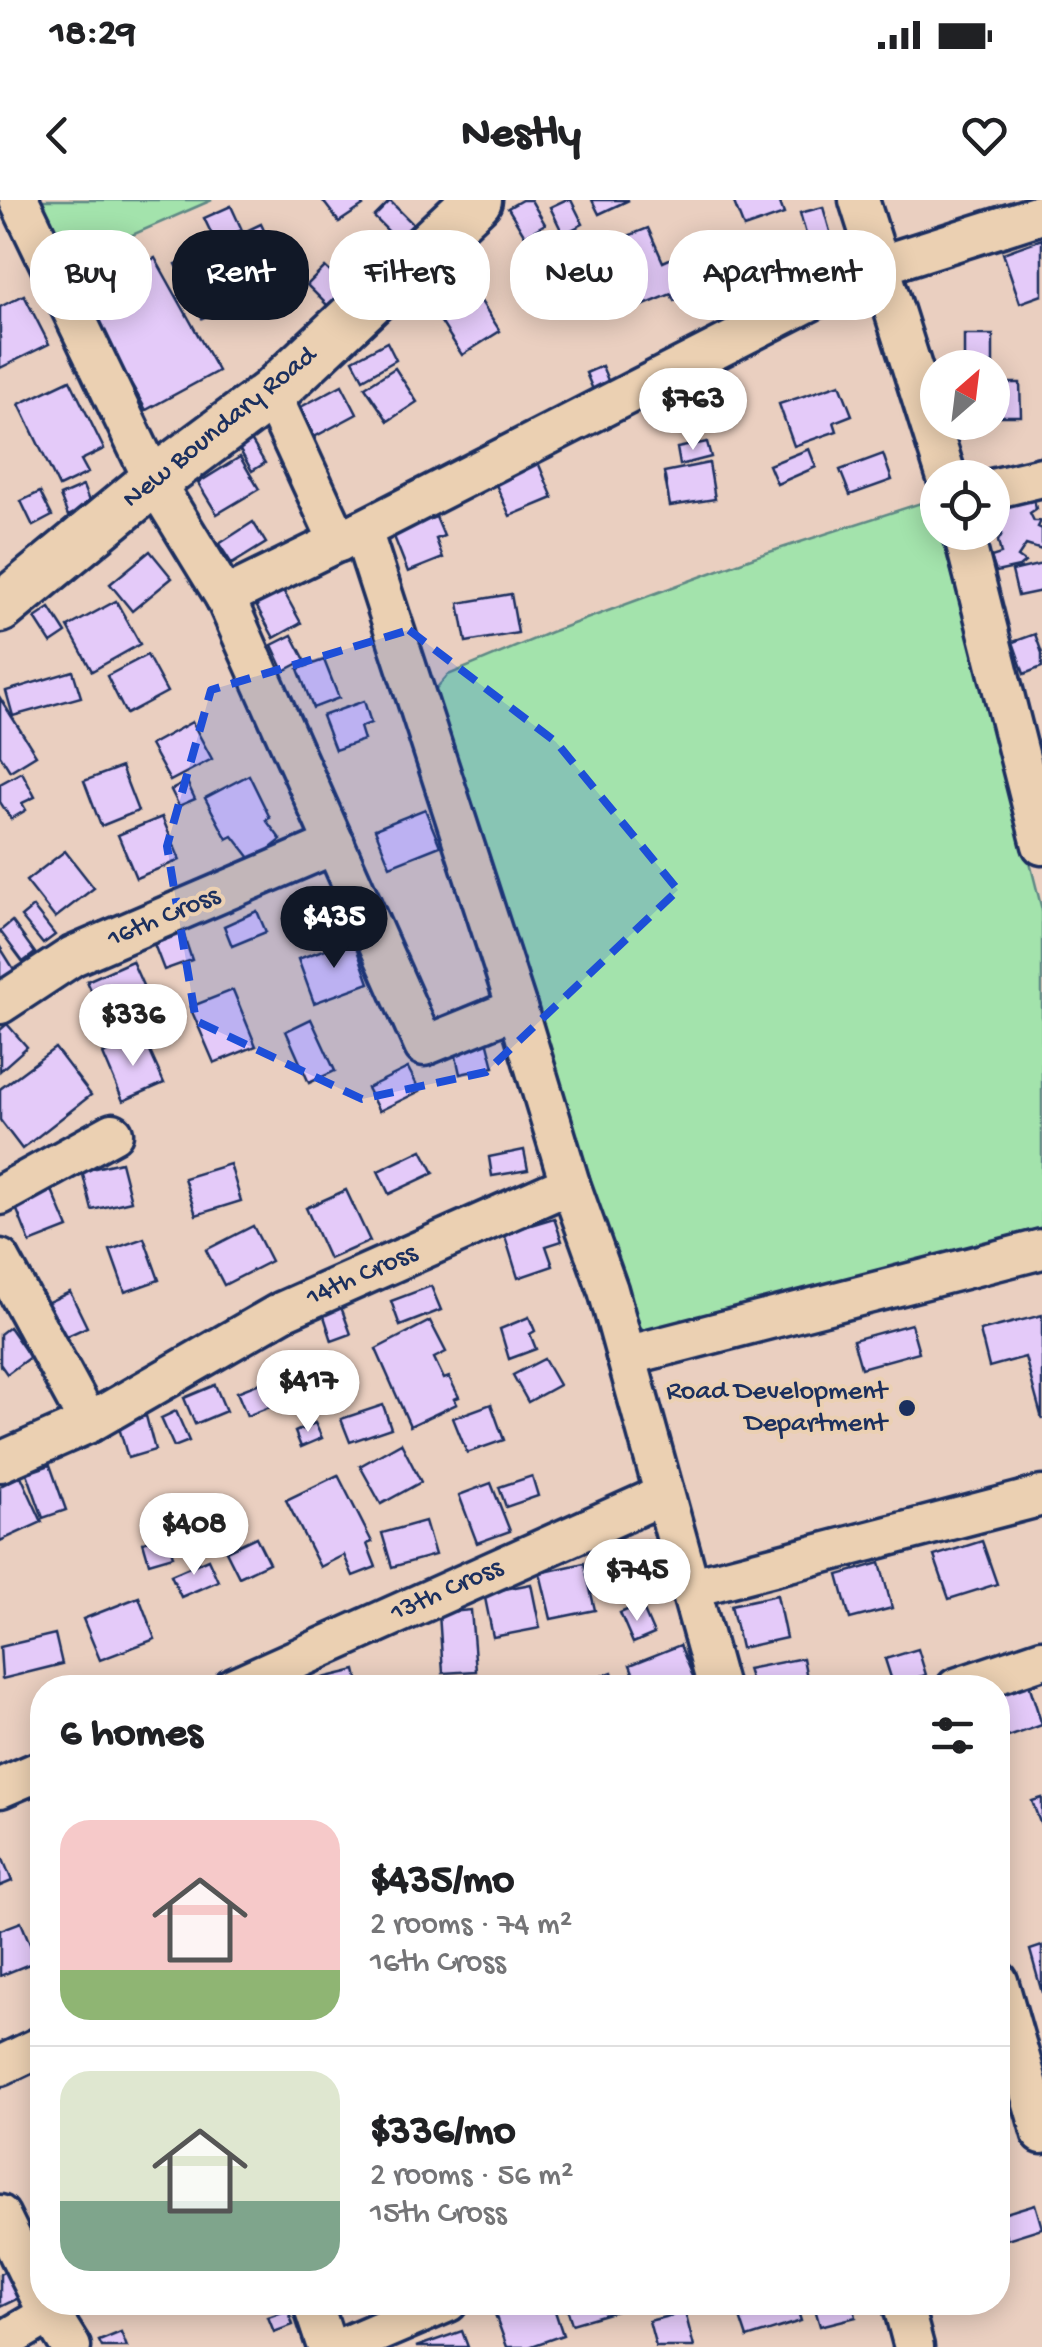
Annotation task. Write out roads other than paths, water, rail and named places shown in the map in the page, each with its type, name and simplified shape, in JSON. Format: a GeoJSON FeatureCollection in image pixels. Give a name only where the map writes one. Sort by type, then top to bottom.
{"type":"FeatureCollection","features":[{"type":"Feature","properties":{"kind":"main road","name":"New Boundary Road"},"geometry":{"type":"LineString","coordinates":[[0,608],[154,481],[271,394],[457,207]]}},
{"type":"Feature","properties":{"kind":"street"},"geometry":{"type":"LineString","coordinates":[[20,200],[154,481],[225,597],[424,1046],[516,1008]]}},
{"type":"Feature","properties":{"kind":"street"},"geometry":{"type":"LineString","coordinates":[[859,200],[869,230]]}},
{"type":"Feature","properties":{"kind":"street"},"geometry":{"type":"LineString","coordinates":[[896,261],[1042,214]]}},
{"type":"Feature","properties":{"kind":"street"},"geometry":{"type":"LineString","coordinates":[[896,314],[941,460]]}},
{"type":"Feature","properties":{"kind":"street"},"geometry":{"type":"LineString","coordinates":[[225,597],[775,320]]}},
{"type":"Feature","properties":{"kind":"street"},"geometry":{"type":"LineString","coordinates":[[271,394],[351,536],[516,1008],[570,1184],[608,1290],[714,1675]]}},
{"type":"Feature","properties":{"kind":"street"},"geometry":{"type":"LineString","coordinates":[[1010,485],[1042,477]]}},
{"type":"Feature","properties":{"kind":"street"},"geometry":{"type":"LineString","coordinates":[[967,550],[1042,845]]}},
{"type":"Feature","properties":{"kind":"street","name":"16th Cross"},"geometry":{"type":"LineString","coordinates":[[0,1004],[73,956],[335,844]]}},
{"type":"Feature","properties":{"kind":"street"},"geometry":{"type":"LineString","coordinates":[[0,1195],[113,1133]]}},
{"type":"Feature","properties":{"kind":"street","name":"14th Cross"},"geometry":{"type":"LineString","coordinates":[[0,1462],[88,1422],[283,1311],[570,1184]]}},
{"type":"Feature","properties":{"kind":"street"},"geometry":{"type":"LineString","coordinates":[[626,1356],[1042,1248]]}},
{"type":"Feature","properties":{"kind":"street"},"geometry":{"type":"LineString","coordinates":[[0,1259],[88,1422]]}},
{"type":"Feature","properties":{"kind":"street","name":"13th Cross"},"geometry":{"type":"LineString","coordinates":[[261,1675],[662,1495]]}},
{"type":"Feature","properties":{"kind":"street"},"geometry":{"type":"LineString","coordinates":[[690,1588],[1042,1496]]}},
{"type":"Feature","properties":{"kind":"street"},"geometry":{"type":"LineString","coordinates":[[995,1675],[1042,1659]]}},
{"type":"Feature","properties":{"kind":"street"},"geometry":{"type":"LineString","coordinates":[[0,1788],[30,1775]]}},
{"type":"Feature","properties":{"kind":"street"},"geometry":{"type":"LineString","coordinates":[[1018,2040],[1042,2134]]}},
{"type":"Feature","properties":{"kind":"street"},"geometry":{"type":"LineString","coordinates":[[0,2066],[30,2052]]}},
{"type":"Feature","properties":{"kind":"street"},"geometry":{"type":"LineString","coordinates":[[0,2215],[30,2276]]}},
{"type":"Feature","properties":{"kind":"street"},"geometry":{"type":"LineString","coordinates":[[0,2343],[34,2315]]}},
{"type":"Feature","properties":{"kind":"street"},"geometry":{"type":"LineString","coordinates":[[51,2315],[71,2347]]}},
{"type":"Feature","properties":{"kind":"street"},"geometry":{"type":"LineString","coordinates":[[317,2315],[328,2347]]}},
{"type":"Feature","properties":{"kind":"street"},"geometry":{"type":"LineString","coordinates":[[343,2347],[418,2315]]}},
{"type":"Feature","properties":{"kind":"street"},"geometry":{"type":"LineString","coordinates":[[905,2315],[914,2347]]}},
{"type":"Feature","properties":{"kind":"place","name":"Road Development Department"},"geometry":{"type":"Point","coordinates":[907,1408]}}]}
